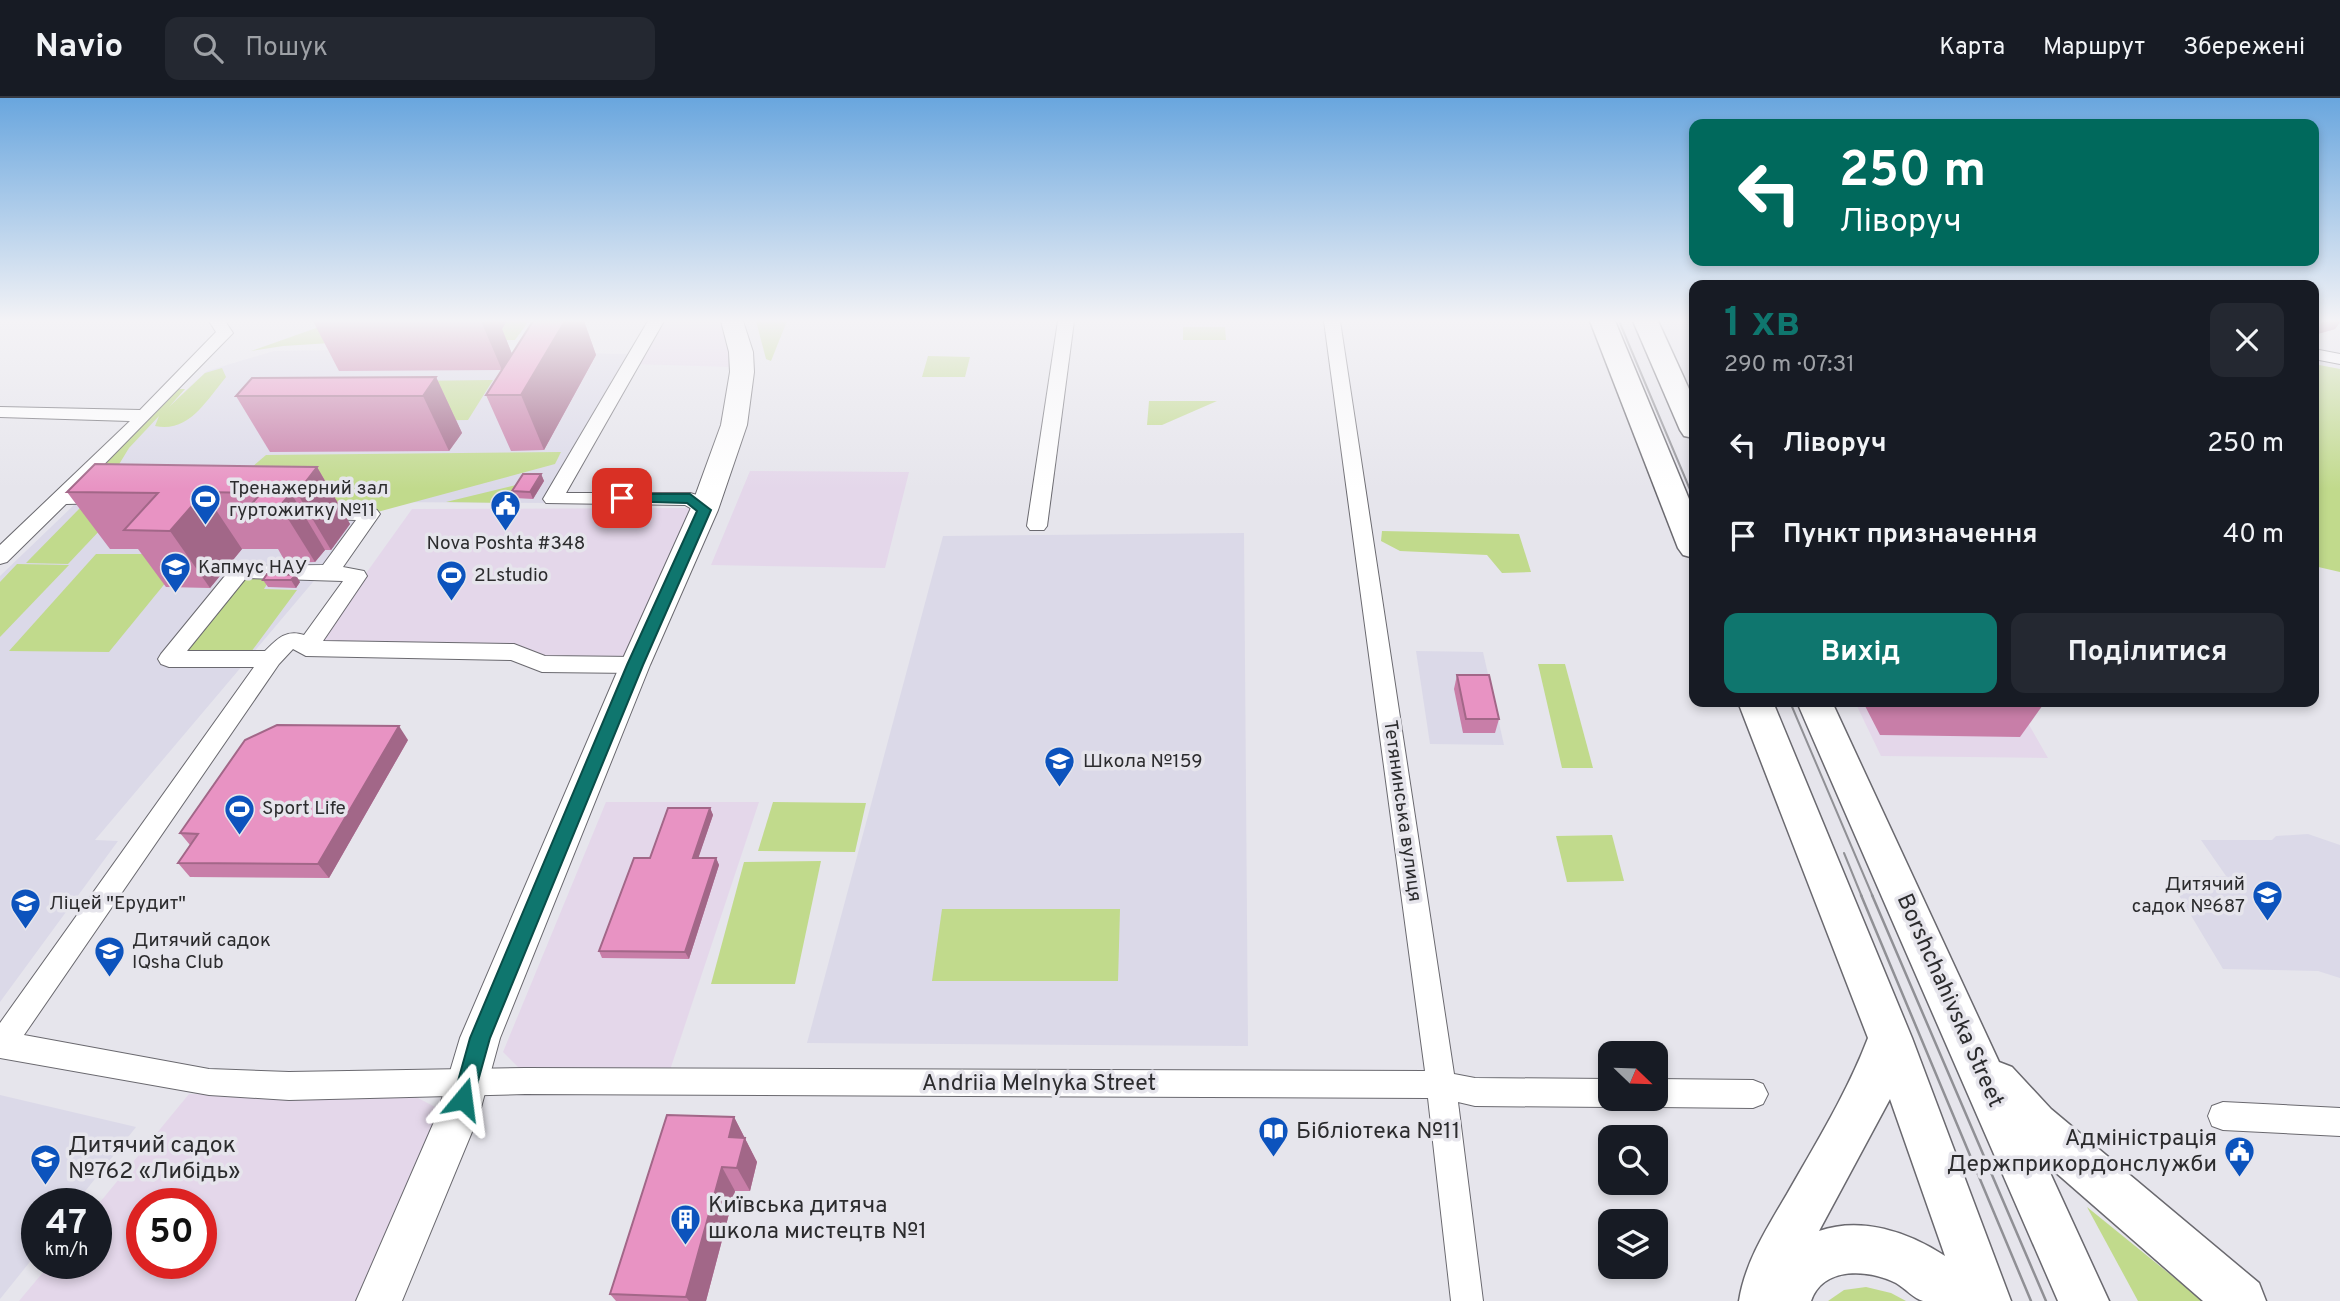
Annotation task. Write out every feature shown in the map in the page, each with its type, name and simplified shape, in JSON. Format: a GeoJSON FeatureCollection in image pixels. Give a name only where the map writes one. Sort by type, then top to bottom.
{"type":"FeatureCollection","features":[{"type":"Feature","properties":{"kind":"main road"},"geometry":{"type":"LineString","coordinates":[[379,1301],[458,1115],[480,1038],[635,665],[704,510],[734,425],[741,377]]}},
{"type":"Feature","properties":{"kind":"main road"},"geometry":{"type":"LineString","coordinates":[[1625,377],[1689,536]]}},
{"type":"Feature","properties":{"kind":"main road"},"geometry":{"type":"LineString","coordinates":[[1670,377],[1689,419]]}},
{"type":"Feature","properties":{"kind":"main road"},"geometry":{"type":"LineString","coordinates":[[1757,707],[1890,1038],[1986,1301]]}},
{"type":"Feature","properties":{"kind":"main road","name":"Borshchahivska Street"},"geometry":{"type":"LineString","coordinates":[[1816,707],[2084,1301]]}},
{"type":"Feature","properties":{"kind":"main road"},"geometry":{"type":"LineString","coordinates":[[1764,1301],[1766,1282],[1871,1090],[1890,1038]]}},
{"type":"Feature","properties":{"kind":"main road"},"geometry":{"type":"LineString","coordinates":[[1976,1060],[2035,1124],[2241,1301]]}},
{"type":"Feature","properties":{"kind":"main road"},"geometry":{"type":"LineString","coordinates":[[1786,1301],[1789,1286],[1806,1263],[1831,1250],[1863,1248],[1904,1261],[1936,1280],[1960,1301]]}},
{"type":"Feature","properties":{"kind":"street"},"geometry":{"type":"LineString","coordinates":[[3,551],[145,416],[178,377]]}},
{"type":"Feature","properties":{"kind":"street"},"geometry":{"type":"LineString","coordinates":[[624,377],[553,499],[690,499],[704,510]]}},
{"type":"Feature","properties":{"kind":"street"},"geometry":{"type":"LineString","coordinates":[[1037,526],[1058,377]]}},
{"type":"Feature","properties":{"kind":"street","name":"Тетянинська вулиця"},"geometry":{"type":"LineString","coordinates":[[1340,377],[1441,1085],[1467,1301]]}},
{"type":"Feature","properties":{"kind":"street"},"geometry":{"type":"LineString","coordinates":[[0,412],[145,416]]}},
{"type":"Feature","properties":{"kind":"street"},"geometry":{"type":"LineString","coordinates":[[61,498],[121,499]]}},
{"type":"Feature","properties":{"kind":"street"},"geometry":{"type":"LineString","coordinates":[[294,513],[370,514],[329,572]]}},
{"type":"Feature","properties":{"kind":"street"},"geometry":{"type":"LineString","coordinates":[[271,659],[169,659],[240,571],[329,572],[357,576],[306,648]]}},
{"type":"Feature","properties":{"kind":"street"},"geometry":{"type":"LineString","coordinates":[[1,1044],[89,923],[271,659],[288,641],[297,640],[306,648],[514,652],[542,664],[635,665]]}},
{"type":"Feature","properties":{"kind":"street","name":"Andriia Melnyka Street"},"geometry":{"type":"LineString","coordinates":[[1,1044],[209,1082],[289,1086],[468,1083],[1441,1085],[1475,1092],[1598,1093]]}},
{"type":"Feature","properties":{"kind":"street"},"geometry":{"type":"LineString","coordinates":[[1668,1093],[1753,1094]]}},
{"type":"Feature","properties":{"kind":"street"},"geometry":{"type":"LineString","coordinates":[[2223,1116],[2340,1122]]}},
{"type":"Feature","properties":{"kind":"shaded area","name":"Капмус НАУ"},"geometry":{"type":"Polygon","coordinates":[[[200,377],[617,377],[548,503],[377,502],[340,550],[95,840],[118,841],[0,1002],[0,576],[76,503],[63,503],[200,377]]]}},
{"type":"Feature","properties":{"kind":"shaded area"},"geometry":{"type":"Polygon","coordinates":[[[750,471],[909,472],[885,568],[711,565],[750,471]]]}},
{"type":"Feature","properties":{"kind":"shaded area"},"geometry":{"type":"Polygon","coordinates":[[[692,508],[621,669],[509,656],[309,653],[412,509],[692,508]]]}},
{"type":"Feature","properties":{"kind":"shaded area","name":"Школа №159"},"geometry":{"type":"Polygon","coordinates":[[[1244,533],[1248,1046],[807,1043],[943,536],[1244,533]]]}},
{"type":"Feature","properties":{"kind":"shaded area"},"geometry":{"type":"Polygon","coordinates":[[[1416,651],[1483,652],[1504,745],[1430,744],[1416,651]]]}},
{"type":"Feature","properties":{"kind":"shaded area"},"geometry":{"type":"Polygon","coordinates":[[[1857,707],[2019,707],[2048,758],[1881,756],[1857,707]]]}},
{"type":"Feature","properties":{"kind":"shaded area"},"geometry":{"type":"Polygon","coordinates":[[[606,802],[759,802],[670,1070],[519,1068],[503,1052],[606,802]]]}},
{"type":"Feature","properties":{"kind":"shaded area","name":"Дитячий садок №687"},"geometry":{"type":"Polygon","coordinates":[[[2308,834],[2340,845],[2340,978],[2318,971],[2223,969],[2168,877],[2226,876],[2201,840],[2272,840],[2276,836],[2308,834]]]}},
{"type":"Feature","properties":{"kind":"shaded area"},"geometry":{"type":"Polygon","coordinates":[[[189,1094],[416,1097],[437,1108],[436,1127],[361,1301],[19,1301],[37,1279],[112,1279],[112,1188],[189,1094]]]}},
{"type":"Feature","properties":{"kind":"shaded area","name":"Дитячий садок №762 «Либідь»"},"geometry":{"type":"Polygon","coordinates":[[[0,1095],[136,1127],[88,1188],[21,1188],[21,1273],[0,1299],[0,1095]]]}},
{"type":"Feature","properties":{"kind":"green space"},"geometry":{"type":"Polygon","coordinates":[[[201,377],[226,377],[204,405],[187,420],[178,425],[155,426],[159,416],[129,448],[118,466],[73,492],[177,389],[185,389],[169,407],[201,377]]]}},
{"type":"Feature","properties":{"kind":"green space"},"geometry":{"type":"Polygon","coordinates":[[[2319,377],[2340,377],[2340,572],[2319,567],[2319,377]]]}},
{"type":"Feature","properties":{"kind":"green space"},"geometry":{"type":"Polygon","coordinates":[[[493,380],[468,420],[295,422],[326,382],[493,380]]]}},
{"type":"Feature","properties":{"kind":"green space"},"geometry":{"type":"Polygon","coordinates":[[[1149,401],[1217,401],[1162,425],[1147,425],[1149,401]]]}},
{"type":"Feature","properties":{"kind":"green space"},"geometry":{"type":"Polygon","coordinates":[[[561,452],[555,464],[370,514],[258,512],[244,474],[266,455],[561,452]]]}},
{"type":"Feature","properties":{"kind":"green space"},"geometry":{"type":"Polygon","coordinates":[[[516,485],[506,503],[446,502],[516,485]]]}},
{"type":"Feature","properties":{"kind":"green space"},"geometry":{"type":"Polygon","coordinates":[[[80,508],[120,509],[68,564],[26,563],[80,508]]]}},
{"type":"Feature","properties":{"kind":"green space"},"geometry":{"type":"Polygon","coordinates":[[[1382,531],[1519,534],[1531,572],[1502,573],[1487,555],[1400,551],[1381,541],[1382,531]]]}},
{"type":"Feature","properties":{"kind":"green space"},"geometry":{"type":"Polygon","coordinates":[[[96,554],[189,554],[109,652],[9,651],[96,554]]]}},
{"type":"Feature","properties":{"kind":"green space"},"geometry":{"type":"Polygon","coordinates":[[[17,564],[69,565],[0,637],[0,582],[17,564]]]}},
{"type":"Feature","properties":{"kind":"green space"},"geometry":{"type":"Polygon","coordinates":[[[243,575],[272,576],[264,589],[297,590],[251,652],[181,654],[243,575]]]}},
{"type":"Feature","properties":{"kind":"green space"},"geometry":{"type":"Polygon","coordinates":[[[1538,664],[1565,664],[1593,768],[1562,768],[1538,664]]]}},
{"type":"Feature","properties":{"kind":"green space"},"geometry":{"type":"Polygon","coordinates":[[[773,802],[866,803],[855,852],[758,851],[773,802]]]}},
{"type":"Feature","properties":{"kind":"green space"},"geometry":{"type":"Polygon","coordinates":[[[1612,835],[1624,881],[1567,882],[1556,836],[1612,835]]]}},
{"type":"Feature","properties":{"kind":"green space"},"geometry":{"type":"Polygon","coordinates":[[[821,861],[795,984],[711,984],[744,862],[821,861]]]}},
{"type":"Feature","properties":{"kind":"green space"},"geometry":{"type":"Polygon","coordinates":[[[942,909],[1120,909],[1118,981],[932,981],[942,909]]]}},
{"type":"Feature","properties":{"kind":"green space"},"geometry":{"type":"Polygon","coordinates":[[[2087,1207],[2203,1301],[2138,1301],[2087,1207]]]}},
{"type":"Feature","properties":{"kind":"green space"},"geometry":{"type":"Polygon","coordinates":[[[1866,1287],[1891,1293],[1906,1301],[1828,1301],[1844,1290],[1866,1287]]]}},
{"type":"Feature","properties":{"kind":"building"},"geometry":{"type":"Polygon","coordinates":[[[436,377],[423,396],[236,396],[252,378],[436,377]]]}},
{"type":"Feature","properties":{"kind":"building"},"geometry":{"type":"Polygon","coordinates":[[[497,377],[532,377],[521,395],[486,395],[497,377]]]}},
{"type":"Feature","properties":{"kind":"building"},"geometry":{"type":"Polygon","coordinates":[[[95,464],[317,467],[297,493],[291,493],[280,506],[250,506],[261,493],[204,492],[170,531],[124,530],[158,493],[67,492],[95,464]]]}},
{"type":"Feature","properties":{"kind":"building"},"geometry":{"type":"Polygon","coordinates":[[[523,474],[541,474],[530,492],[512,491],[523,474]]]}},
{"type":"Feature","properties":{"kind":"building"},"geometry":{"type":"Polygon","coordinates":[[[267,574],[296,575],[291,580],[263,580],[267,574]]]}},
{"type":"Feature","properties":{"kind":"building"},"geometry":{"type":"Polygon","coordinates":[[[1457,675],[1489,675],[1499,719],[1466,719],[1457,675]]]}},
{"type":"Feature","properties":{"kind":"building"},"geometry":{"type":"Polygon","coordinates":[[[277,725],[399,726],[318,864],[178,863],[198,834],[180,833],[245,740],[277,725]]]}},
{"type":"Feature","properties":{"kind":"building"},"geometry":{"type":"Polygon","coordinates":[[[668,808],[710,808],[693,858],[716,858],[685,952],[599,951],[634,858],[650,858],[668,808]]]}},
{"type":"Feature","properties":{"kind":"building","name":"Київська дитяча школа мистецтв №1"},"geometry":{"type":"Polygon","coordinates":[[[667,1115],[734,1117],[729,1137],[745,1138],[737,1168],[722,1167],[686,1297],[610,1294],[667,1115]]]}},
{"type":"Feature","properties":{"kind":"tram line"},"geometry":{"type":"LineString","coordinates":[[1643,377],[1689,487]]}},
{"type":"Feature","properties":{"kind":"tram line"},"geometry":{"type":"LineString","coordinates":[[1792,707],[1873,897]]}},
{"type":"Feature","properties":{"kind":"tram line"},"geometry":{"type":"LineString","coordinates":[[1844,853],[1862,897]]}},
{"type":"Feature","properties":{"kind":"tram line"},"geometry":{"type":"LineString","coordinates":[[1861,895],[2031,1301]]}},
{"type":"Feature","properties":{"kind":"tram line"},"geometry":{"type":"LineString","coordinates":[[1872,895],[2046,1301]]}},
{"type":"Feature","properties":{"kind":"place","name":"Тренажерний зал гуртожитку №11"},"geometry":{"type":"Point","coordinates":[206,527]}},
{"type":"Feature","properties":{"kind":"place","name":"Nova Poshta #348"},"geometry":{"type":"Point","coordinates":[506,532]}},
{"type":"Feature","properties":{"kind":"place","name":"Капмус НАУ"},"geometry":{"type":"Point","coordinates":[175,595]}},
{"type":"Feature","properties":{"kind":"place","name":"2Lstudio"},"geometry":{"type":"Point","coordinates":[451,603]}},
{"type":"Feature","properties":{"kind":"place","name":"Школа №159"},"geometry":{"type":"Point","coordinates":[1060,789]}},
{"type":"Feature","properties":{"kind":"place","name":"Sport Life"},"geometry":{"type":"Point","coordinates":[239,836]}},
{"type":"Feature","properties":{"kind":"place","name":"Дитячий садок №687"},"geometry":{"type":"Point","coordinates":[2268,923]}},
{"type":"Feature","properties":{"kind":"place","name":"Ліцей \"Ерудит\""},"geometry":{"type":"Point","coordinates":[26,931]}},
{"type":"Feature","properties":{"kind":"place","name":"Дитячий садок IQsha Club"},"geometry":{"type":"Point","coordinates":[109,979]}},
{"type":"Feature","properties":{"kind":"place","name":"Бібліотека №11"},"geometry":{"type":"Point","coordinates":[1273,1159]}},
{"type":"Feature","properties":{"kind":"place","name":"Адміністрація Держприкордонслужби"},"geometry":{"type":"Point","coordinates":[2240,1179]}},
{"type":"Feature","properties":{"kind":"place","name":"Дитячий садок №762 «Либідь»"},"geometry":{"type":"Point","coordinates":[45,1186]}},
{"type":"Feature","properties":{"kind":"place","name":"Київська дитяча школа мистецтв №1"},"geometry":{"type":"Point","coordinates":[685,1246]}},
{"type":"Feature","properties":{"kind":"route"},"geometry":{"type":"LineString","coordinates":[[463,1099],[480,1038],[635,665],[704,510],[690,499],[622,498]]}}]}
